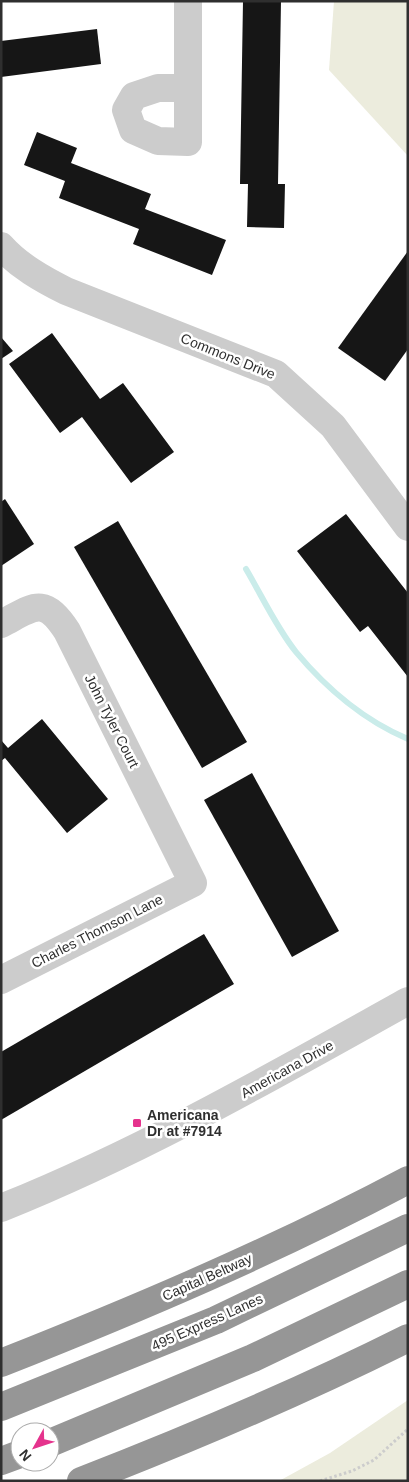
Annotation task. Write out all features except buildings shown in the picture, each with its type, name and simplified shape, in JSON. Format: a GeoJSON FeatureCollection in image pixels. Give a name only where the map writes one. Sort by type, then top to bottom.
{"type":"FeatureCollection","features":[{"type":"Feature","properties":{"kind":"highway","name":"Capital Beltway"},"geometry":{"type":"LineString","coordinates":[[1,1363],[241,1263],[332,1220],[408,1180]]}},
{"type":"Feature","properties":{"kind":"highway","name":"495 Express Lanes"},"geometry":{"type":"LineString","coordinates":[[1,1407],[216,1320],[408,1228]]}},
{"type":"Feature","properties":{"kind":"highway"},"geometry":{"type":"LineString","coordinates":[[60,1438],[253,1358],[408,1284]]}},
{"type":"Feature","properties":{"kind":"highway"},"geometry":{"type":"LineString","coordinates":[[81,1481],[193,1436],[408,1338]]}},
{"type":"Feature","properties":{"kind":"street"},"geometry":{"type":"LineString","coordinates":[[188,1],[188,88]]}},
{"type":"Feature","properties":{"kind":"street","name":"Commons Drive"},"geometry":{"type":"LineString","coordinates":[[1,246],[10,256],[36,275],[66,291],[276,374],[333,426],[408,527]]}},
{"type":"Feature","properties":{"kind":"street","name":"John Tyler Court"},"geometry":{"type":"LineString","coordinates":[[1,624],[33,608],[43,608],[56,616],[67,631],[193,883]]}},
{"type":"Feature","properties":{"kind":"street","name":"Charles Thomson Lane"},"geometry":{"type":"LineString","coordinates":[[1,980],[193,883]]}},
{"type":"Feature","properties":{"kind":"street","name":"Americana Drive"},"geometry":{"type":"LineString","coordinates":[[1,1208],[131,1151],[227,1102],[408,1001]]}},
{"type":"Feature","properties":{"kind":"path"},"geometry":{"type":"LineString","coordinates":[[320,1481],[352,1471],[374,1460],[408,1428]]}},
{"type":"Feature","properties":{"kind":"shaded area"},"geometry":{"type":"Polygon","coordinates":[[[334,1],[408,1],[408,156],[329,70],[334,1]]]}},
{"type":"Feature","properties":{"kind":"shaded area"},"geometry":{"type":"Polygon","coordinates":[[[408,1400],[408,1481],[279,1481],[330,1453],[408,1400]]]}},
{"type":"Feature","properties":{"kind":"waterway"},"geometry":{"type":"LineString","coordinates":[[246,569],[282,632],[296,652],[320,678],[333,691],[362,713],[392,732],[408,739]]}},
{"type":"Feature","properties":{"kind":"place","name":"Americana Dr at #7914"},"geometry":{"type":"Point","coordinates":[137,1123]}}]}
